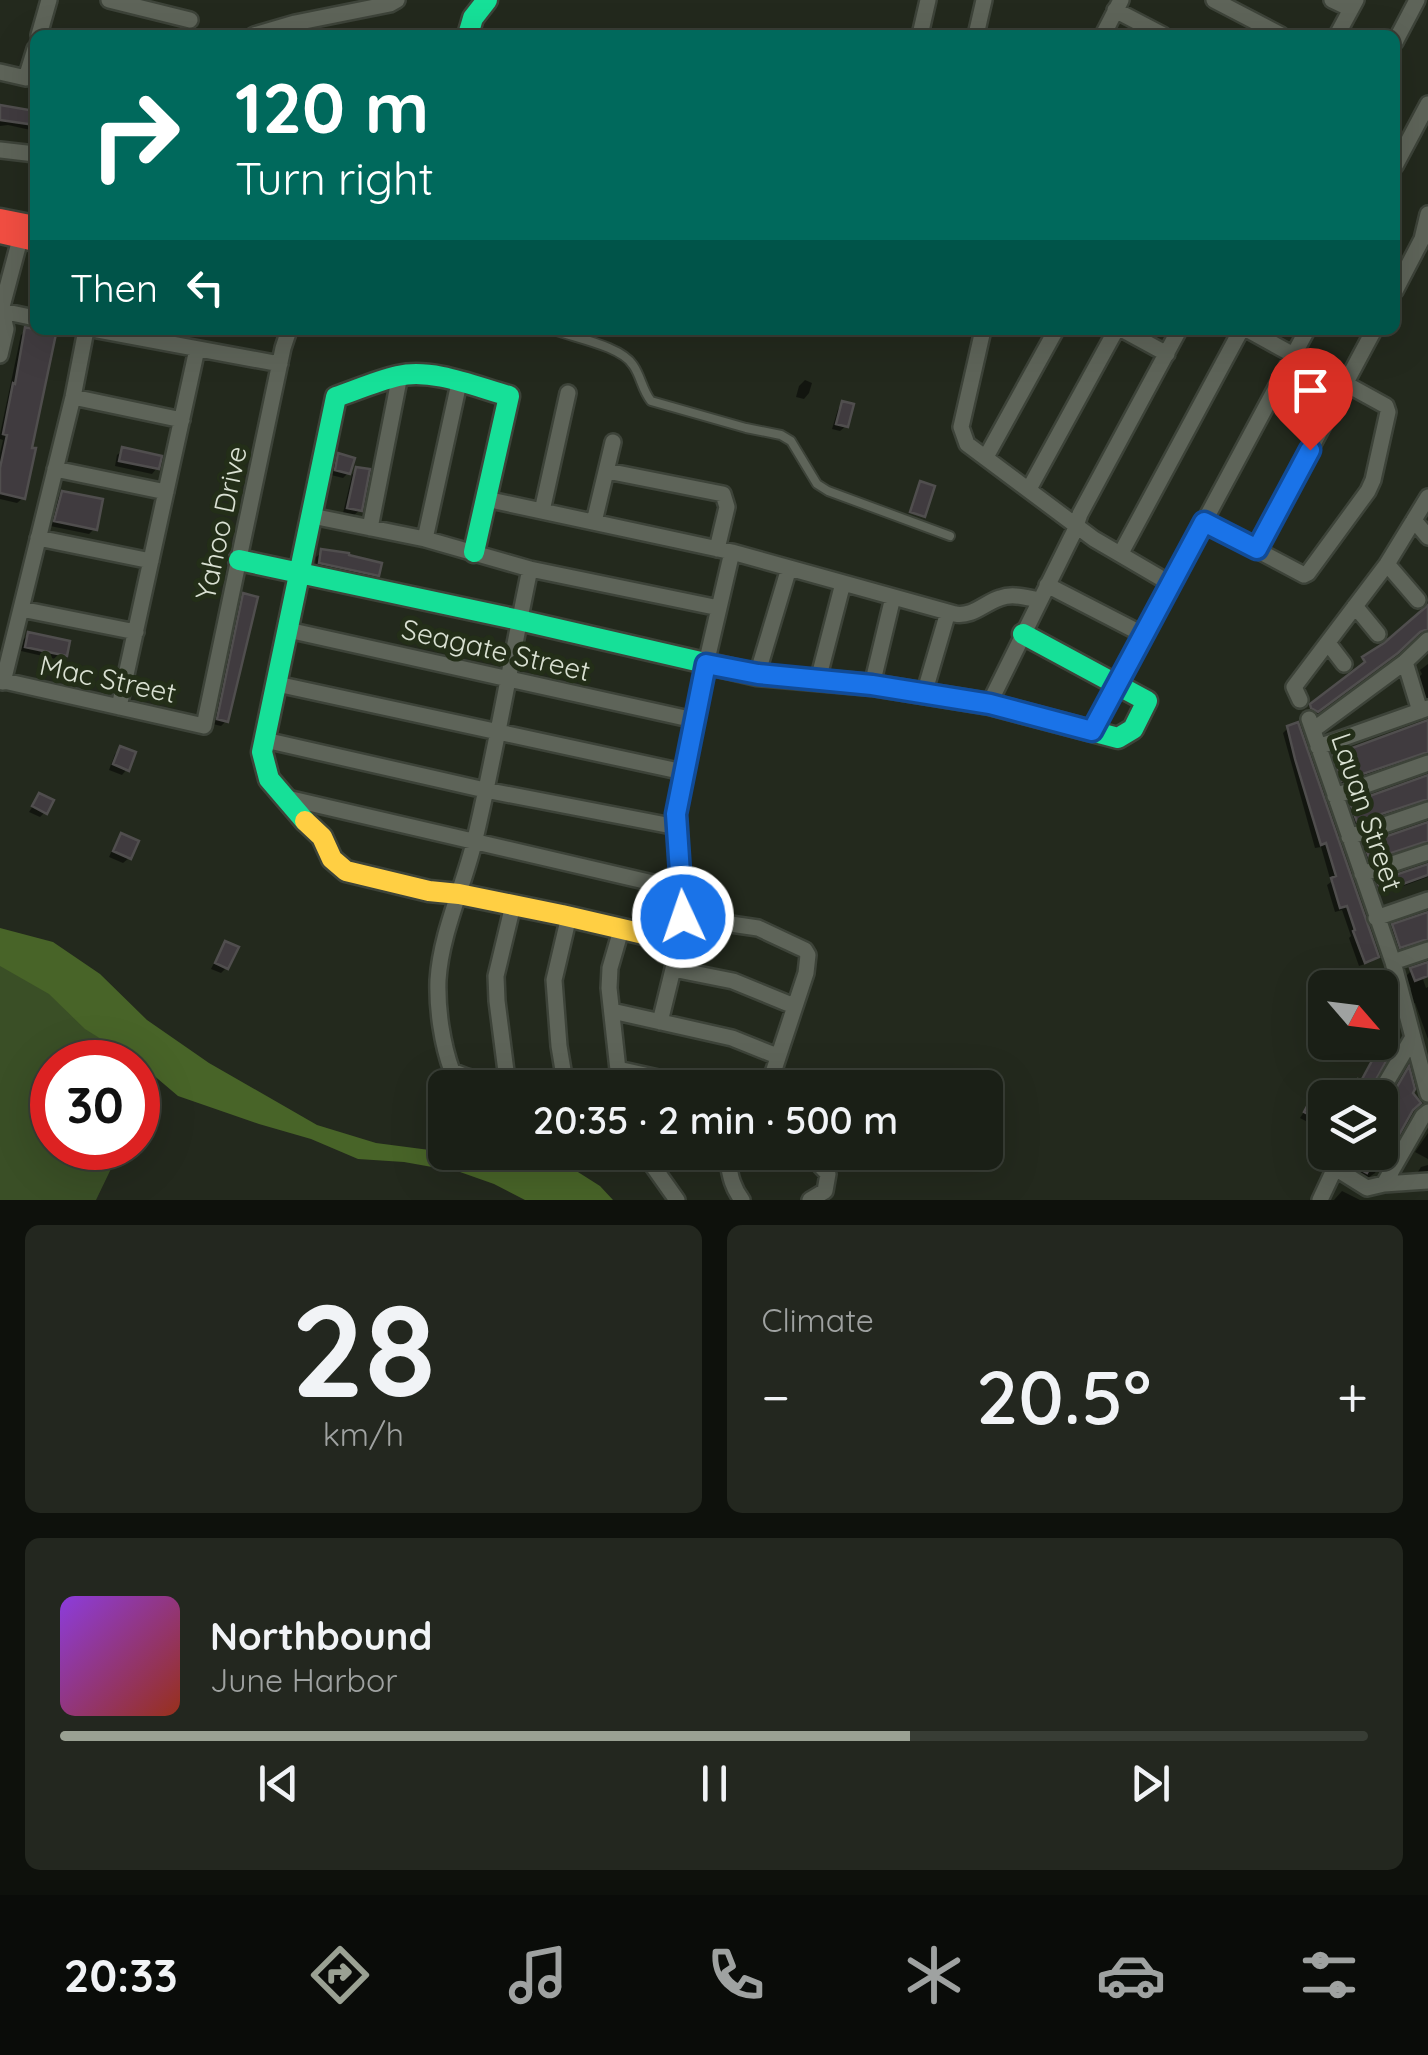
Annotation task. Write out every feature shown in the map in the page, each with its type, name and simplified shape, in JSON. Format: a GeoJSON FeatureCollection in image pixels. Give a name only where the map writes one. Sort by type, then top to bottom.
{"type":"FeatureCollection","features":[{"type":"Feature","properties":{"kind":"street"},"geometry":{"type":"LineString","coordinates":[[40,30],[49,0]]}},
{"type":"Feature","properties":{"kind":"street"},"geometry":{"type":"LineString","coordinates":[[109,0],[190,20]]}},
{"type":"Feature","properties":{"kind":"street"},"geometry":{"type":"LineString","coordinates":[[266,30],[310,27],[397,0]]}},
{"type":"Feature","properties":{"kind":"street"},"geometry":{"type":"LineString","coordinates":[[469,30],[473,18],[487,0]]}},
{"type":"Feature","properties":{"kind":"street"},"geometry":{"type":"LineString","coordinates":[[921,30],[928,0]]}},
{"type":"Feature","properties":{"kind":"street"},"geometry":{"type":"LineString","coordinates":[[977,30],[984,0]]}},
{"type":"Feature","properties":{"kind":"street"},"geometry":{"type":"LineString","coordinates":[[1214,0],[1271,30]]}},
{"type":"Feature","properties":{"kind":"street"},"geometry":{"type":"LineString","coordinates":[[1332,0],[1354,5],[1340,30]]}},
{"type":"Feature","properties":{"kind":"street"},"geometry":{"type":"LineString","coordinates":[[1400,33],[1418,0]]}},
{"type":"Feature","properties":{"kind":"street"},"geometry":{"type":"LineString","coordinates":[[1105,30],[1118,5],[1156,30]]}},
{"type":"Feature","properties":{"kind":"street"},"geometry":{"type":"LineString","coordinates":[[0,72],[26,78],[30,65]]}},
{"type":"Feature","properties":{"kind":"street"},"geometry":{"type":"LineString","coordinates":[[1400,157],[1428,104]]}},
{"type":"Feature","properties":{"kind":"street"},"geometry":{"type":"LineString","coordinates":[[0,150],[30,153]]}},
{"type":"Feature","properties":{"kind":"street"},"geometry":{"type":"LineString","coordinates":[[1400,281],[1422,239],[1428,214]]}},
{"type":"Feature","properties":{"kind":"street"},"geometry":{"type":"LineString","coordinates":[[0,219],[23,232],[4,291],[1,313],[6,329],[0,355]]}},
{"type":"Feature","properties":{"kind":"street"},"geometry":{"type":"LineString","coordinates":[[1,313],[30,317]]}},
{"type":"Feature","properties":{"kind":"street"},"geometry":{"type":"LineString","coordinates":[[2,681],[85,335]]}},
{"type":"Feature","properties":{"kind":"street"},"geometry":{"type":"LineString","coordinates":[[123,335],[280,364]]}},
{"type":"Feature","properties":{"kind":"street","name":"Yahoo Drive"},"geometry":{"type":"LineString","coordinates":[[204,726],[288,335]]}},
{"type":"Feature","properties":{"kind":"street"},"geometry":{"type":"LineString","coordinates":[[982,335],[961,427],[967,444],[1094,539],[1171,584]]}},
{"type":"Feature","properties":{"kind":"street"},"geometry":{"type":"LineString","coordinates":[[986,457],[1053,335]]}},
{"type":"Feature","properties":{"kind":"street"},"geometry":{"type":"LineString","coordinates":[[1029,489],[1117,335]]}},
{"type":"Feature","properties":{"kind":"street"},"geometry":{"type":"LineString","coordinates":[[1130,335],[1166,354]]}},
{"type":"Feature","properties":{"kind":"street"},"geometry":{"type":"LineString","coordinates":[[990,704],[1076,524],[1177,335]]}},
{"type":"Feature","properties":{"kind":"street"},"geometry":{"type":"LineString","coordinates":[[1121,553],[1241,335]]}},
{"type":"Feature","properties":{"kind":"street"},"geometry":{"type":"LineString","coordinates":[[1204,522],[1304,574],[1373,480],[1388,412],[1386,406],[1254,335]]}},
{"type":"Feature","properties":{"kind":"street"},"geometry":{"type":"LineString","coordinates":[[1092,731],[1305,335]]}},
{"type":"Feature","properties":{"kind":"street"},"geometry":{"type":"LineString","coordinates":[[1257,549],[1371,335]]}},
{"type":"Feature","properties":{"kind":"street"},"geometry":{"type":"LineString","coordinates":[[119,708],[197,349]]}},
{"type":"Feature","properties":{"kind":"street"},"geometry":{"type":"LineString","coordinates":[[370,528],[400,374]]}},
{"type":"Feature","properties":{"kind":"street"},"geometry":{"type":"LineString","coordinates":[[474,552],[509,396],[400,374],[336,397],[262,752],[269,780],[346,871],[678,942]]}},
{"type":"Feature","properties":{"kind":"street"},"geometry":{"type":"LineString","coordinates":[[425,539],[459,383]]}},
{"type":"Feature","properties":{"kind":"street"},"geometry":{"type":"LineString","coordinates":[[542,511],[568,393]]}},
{"type":"Feature","properties":{"kind":"street"},"geometry":{"type":"LineString","coordinates":[[72,397],[182,420]]}},
{"type":"Feature","properties":{"kind":"street"},"geometry":{"type":"LineString","coordinates":[[594,522],[614,442]]}},
{"type":"Feature","properties":{"kind":"street"},"geometry":{"type":"LineString","coordinates":[[55,468],[166,492]]}},
{"type":"Feature","properties":{"kind":"street"},"geometry":{"type":"LineString","coordinates":[[608,471],[724,494],[727,507],[719,608],[676,814],[683,917],[660,1022]]}},
{"type":"Feature","properties":{"kind":"street"},"geometry":{"type":"LineString","coordinates":[[1300,700],[1294,687],[1387,564],[1428,497]]}},
{"type":"Feature","properties":{"kind":"street"},"geometry":{"type":"LineString","coordinates":[[486,499],[725,551],[948,612],[968,614],[1002,596],[1044,592],[1144,635]]}},
{"type":"Feature","properties":{"kind":"street"},"geometry":{"type":"LineString","coordinates":[[312,516],[425,539],[530,569],[719,608]]}},
{"type":"Feature","properties":{"kind":"street"},"geometry":{"type":"LineString","coordinates":[[1414,520],[1428,537]]}},
{"type":"Feature","properties":{"kind":"street"},"geometry":{"type":"LineString","coordinates":[[38,538],[151,561]]}},
{"type":"Feature","properties":{"kind":"street"},"geometry":{"type":"LineString","coordinates":[[239,560],[758,674],[872,685],[990,704],[1118,738],[1133,730],[1147,702],[1023,634]]}},
{"type":"Feature","properties":{"kind":"street"},"geometry":{"type":"LineString","coordinates":[[1387,564],[1418,600]]}},
{"type":"Feature","properties":{"kind":"street"},"geometry":{"type":"LineString","coordinates":[[758,674],[789,568]]}},
{"type":"Feature","properties":{"kind":"street"},"geometry":{"type":"LineString","coordinates":[[452,1070],[440,1015],[440,962],[474,842],[530,569]]}},
{"type":"Feature","properties":{"kind":"street"},"geometry":{"type":"LineString","coordinates":[[818,680],[843,583]]}},
{"type":"Feature","properties":{"kind":"street"},"geometry":{"type":"LineString","coordinates":[[872,685],[894,597]]}},
{"type":"Feature","properties":{"kind":"street"},"geometry":{"type":"LineString","coordinates":[[1355,606],[1378,634]]}},
{"type":"Feature","properties":{"kind":"street"},"geometry":{"type":"LineString","coordinates":[[21,609],[136,632]]}},
{"type":"Feature","properties":{"kind":"street"},"geometry":{"type":"LineString","coordinates":[[924,694],[948,612]]}},
{"type":"Feature","properties":{"kind":"street","name":"Seagate Street"},"geometry":{"type":"LineString","coordinates":[[288,630],[694,720]]}},
{"type":"Feature","properties":{"kind":"street"},"geometry":{"type":"LineString","coordinates":[[1318,747],[1424,709],[1405,662],[1428,640]]}},
{"type":"Feature","properties":{"kind":"street"},"geometry":{"type":"LineString","coordinates":[[1328,643],[1344,664]]}},
{"type":"Feature","properties":{"kind":"street","name":"Lauan Street"},"geometry":{"type":"LineString","coordinates":[[1405,662],[1311,725],[1393,962],[1411,1031],[1425,1066],[1428,1094]]}},
{"type":"Feature","properties":{"kind":"street","name":"Mac Street"},"geometry":{"type":"LineString","coordinates":[[2,681],[204,726]]}},
{"type":"Feature","properties":{"kind":"street"},"geometry":{"type":"LineString","coordinates":[[276,684],[683,772]]}},
{"type":"Feature","properties":{"kind":"street"},"geometry":{"type":"LineString","coordinates":[[265,740],[485,790],[677,826]]}},
{"type":"Feature","properties":{"kind":"street"},"geometry":{"type":"LineString","coordinates":[[1336,796],[1428,763]]}},
{"type":"Feature","properties":{"kind":"street"},"geometry":{"type":"LineString","coordinates":[[283,797],[683,890]]}},
{"type":"Feature","properties":{"kind":"street"},"geometry":{"type":"LineString","coordinates":[[1349,837],[1428,810]]}},
{"type":"Feature","properties":{"kind":"street"},"geometry":{"type":"LineString","coordinates":[[1362,874],[1428,852]]}},
{"type":"Feature","properties":{"kind":"street"},"geometry":{"type":"LineString","coordinates":[[1376,918],[1428,900]]}},
{"type":"Feature","properties":{"kind":"street"},"geometry":{"type":"LineString","coordinates":[[507,1070],[496,976],[513,905]]}},
{"type":"Feature","properties":{"kind":"street"},"geometry":{"type":"LineString","coordinates":[[563,1070],[554,980],[569,916]]}},
{"type":"Feature","properties":{"kind":"street"},"geometry":{"type":"LineString","coordinates":[[683,917],[758,928],[808,955],[806,973],[773,1070]]}},
{"type":"Feature","properties":{"kind":"street"},"geometry":{"type":"LineString","coordinates":[[621,930],[610,968],[609,988],[618,1069],[622,1070]]}},
{"type":"Feature","properties":{"kind":"street"},"geometry":{"type":"LineString","coordinates":[[1393,962],[1428,950]]}},
{"type":"Feature","properties":{"kind":"street"},"geometry":{"type":"LineString","coordinates":[[674,969],[733,982],[794,1006]]}},
{"type":"Feature","properties":{"kind":"street"},"geometry":{"type":"LineString","coordinates":[[612,1011],[732,1038],[777,1056]]}},
{"type":"Feature","properties":{"kind":"street"},"geometry":{"type":"LineString","coordinates":[[1386,1080],[1411,1031],[1428,1019]]}},
{"type":"Feature","properties":{"kind":"street"},"geometry":{"type":"LineString","coordinates":[[1384,1184],[1428,1112]]}},
{"type":"Feature","properties":{"kind":"street"},"geometry":{"type":"LineString","coordinates":[[656,1170],[678,1200]]}},
{"type":"Feature","properties":{"kind":"street"},"geometry":{"type":"LineString","coordinates":[[729,1170],[734,1190],[742,1200]]}},
{"type":"Feature","properties":{"kind":"street"},"geometry":{"type":"LineString","coordinates":[[810,1200],[825,1191],[828,1174],[824,1170]]}},
{"type":"Feature","properties":{"kind":"street"},"geometry":{"type":"LineString","coordinates":[[1320,1200],[1334,1170]]}},
{"type":"Feature","properties":{"kind":"street"},"geometry":{"type":"LineString","coordinates":[[1338,1170],[1366,1188],[1428,1181]]}},
{"type":"Feature","properties":{"kind":"lane"},"geometry":{"type":"LineString","coordinates":[[569,335],[626,356],[651,401],[780,435],[791,441],[817,484],[828,491],[950,536]]}},
{"type":"Feature","properties":{"kind":"shaded area"},"geometry":{"type":"Polygon","coordinates":[[[0,928],[53,942],[100,974],[147,1020],[209,1063],[317,1125],[376,1143],[428,1150],[428,1166],[358,1159],[311,1139],[178,1096],[160,1081],[160,1040],[103,1040],[85,1029],[49,994],[0,966],[0,928]]]}},
{"type":"Feature","properties":{"kind":"shaded area"},"geometry":{"type":"Polygon","coordinates":[[[0,942],[158,1040],[30,1040],[30,1170],[110,1170],[96,1200],[0,1200],[0,942]]]}},
{"type":"Feature","properties":{"kind":"shaded area"},"geometry":{"type":"Polygon","coordinates":[[[160,1041],[169,1047],[160,1066],[160,1041]]]}},
{"type":"Feature","properties":{"kind":"shaded area"},"geometry":{"type":"Polygon","coordinates":[[[449,1170],[575,1170],[613,1200],[525,1200],[449,1170]]]}},
{"type":"Feature","properties":{"kind":"building"},"geometry":{"type":"Polygon","coordinates":[[[0,105],[30,110],[30,124],[0,120],[0,105]]]}},
{"type":"Feature","properties":{"kind":"building"},"geometry":{"type":"Polygon","coordinates":[[[25,327],[30,328],[30,335],[56,335],[25,499],[0,493],[7,435],[3,434],[25,327]]]}},
{"type":"Feature","properties":{"kind":"building"},"geometry":{"type":"Polygon","coordinates":[[[842,401],[854,404],[848,427],[836,424],[842,401]]]}},
{"type":"Feature","properties":{"kind":"building"},"geometry":{"type":"Polygon","coordinates":[[[122,447],[162,456],[159,469],[119,461],[122,447]]]}},
{"type":"Feature","properties":{"kind":"building"},"geometry":{"type":"Polygon","coordinates":[[[338,453],[355,458],[350,474],[335,470],[338,453]]]}},
{"type":"Feature","properties":{"kind":"building"},"geometry":{"type":"Polygon","coordinates":[[[356,467],[370,469],[362,511],[347,508],[356,467]]]}},
{"type":"Feature","properties":{"kind":"building"},"geometry":{"type":"Polygon","coordinates":[[[920,481],[935,486],[925,517],[910,512],[920,481]]]}},
{"type":"Feature","properties":{"kind":"building"},"geometry":{"type":"Polygon","coordinates":[[[62,491],[103,499],[97,530],[54,521],[62,491]]]}},
{"type":"Feature","properties":{"kind":"building"},"geometry":{"type":"Polygon","coordinates":[[[321,549],[382,563],[379,576],[319,563],[321,549]]]}},
{"type":"Feature","properties":{"kind":"building"},"geometry":{"type":"Polygon","coordinates":[[[243,593],[258,597],[228,722],[217,719],[243,593]]]}},
{"type":"Feature","properties":{"kind":"building"},"geometry":{"type":"Polygon","coordinates":[[[1428,605],[1428,629],[1318,712],[1311,708],[1310,704],[1365,662],[1362,657],[1428,605]]]}},
{"type":"Feature","properties":{"kind":"building"},"geometry":{"type":"Polygon","coordinates":[[[28,632],[70,641],[67,656],[25,647],[28,632]]]}},
{"type":"Feature","properties":{"kind":"building"},"geometry":{"type":"Polygon","coordinates":[[[1428,720],[1428,752],[1342,781],[1333,755],[1428,720]]]}},
{"type":"Feature","properties":{"kind":"building"},"geometry":{"type":"Polygon","coordinates":[[[1298,722],[1379,957],[1365,963],[1347,906],[1340,908],[1331,878],[1336,876],[1326,843],[1321,845],[1295,759],[1287,726],[1298,722]]]}},
{"type":"Feature","properties":{"kind":"building"},"geometry":{"type":"Polygon","coordinates":[[[120,746],[136,752],[129,771],[113,764],[120,746]]]}},
{"type":"Feature","properties":{"kind":"building"},"geometry":{"type":"Polygon","coordinates":[[[1428,775],[1428,799],[1357,822],[1350,803],[1428,775]]]}},
{"type":"Feature","properties":{"kind":"building"},"geometry":{"type":"Polygon","coordinates":[[[39,793],[54,800],[47,814],[32,806],[39,793]]]}},
{"type":"Feature","properties":{"kind":"building"},"geometry":{"type":"Polygon","coordinates":[[[1428,822],[1428,841],[1370,860],[1364,844],[1428,822]]]}},
{"type":"Feature","properties":{"kind":"building"},"geometry":{"type":"Polygon","coordinates":[[[121,833],[139,841],[131,859],[113,851],[121,833]]]}},
{"type":"Feature","properties":{"kind":"building"},"geometry":{"type":"Polygon","coordinates":[[[1428,864],[1428,875],[1381,892],[1377,881],[1428,864]]]}},
{"type":"Feature","properties":{"kind":"building"},"geometry":{"type":"Polygon","coordinates":[[[1428,912],[1428,939],[1400,948],[1392,924],[1428,912]]]}},
{"type":"Feature","properties":{"kind":"building"},"geometry":{"type":"Polygon","coordinates":[[[225,941],[239,947],[228,969],[215,963],[225,941]]]}},
{"type":"Feature","properties":{"kind":"building"},"geometry":{"type":"Polygon","coordinates":[[[1428,962],[1428,976],[1415,981],[1410,968],[1428,962]]]}},
{"type":"Feature","properties":{"kind":"building"},"geometry":{"type":"Polygon","coordinates":[[[1372,1060],[1387,1060],[1376,1080],[1362,1080],[1372,1060]]]}},
{"type":"Feature","properties":{"kind":"building"},"geometry":{"type":"Polygon","coordinates":[[[1409,1066],[1413,1093],[1421,1103],[1398,1137],[1398,1085],[1409,1066]]]}},
{"type":"Feature","properties":{"kind":"traffic: fast"},"geometry":{"type":"LineString","coordinates":[[469,30],[473,18],[487,0]]}},
{"type":"Feature","properties":{"kind":"traffic: fast"},"geometry":{"type":"LineString","coordinates":[[305,821],[269,779],[262,752],[336,397],[411,374],[454,380],[509,396],[474,552]]}},
{"type":"Feature","properties":{"kind":"traffic: fast"},"geometry":{"type":"LineString","coordinates":[[239,560],[757,675],[872,685],[989,704],[1118,738],[1133,729],[1147,701],[1023,634]]}},
{"type":"Feature","properties":{"kind":"traffic: slow"},"geometry":{"type":"LineString","coordinates":[[305,821],[322,837],[332,859],[346,871],[678,942]]}},
{"type":"Feature","properties":{"kind":"traffic: jam"},"geometry":{"type":"LineString","coordinates":[[0,219],[30,225]]}},
{"type":"Feature","properties":{"kind":"traffic: jam"},"geometry":{"type":"LineString","coordinates":[[0,233],[30,240]]}},
{"type":"Feature","properties":{"kind":"route"},"geometry":{"type":"LineString","coordinates":[[683,917],[676,814],[706,664],[990,704],[1092,731],[1204,522],[1257,549],[1310,450]]}}]}
